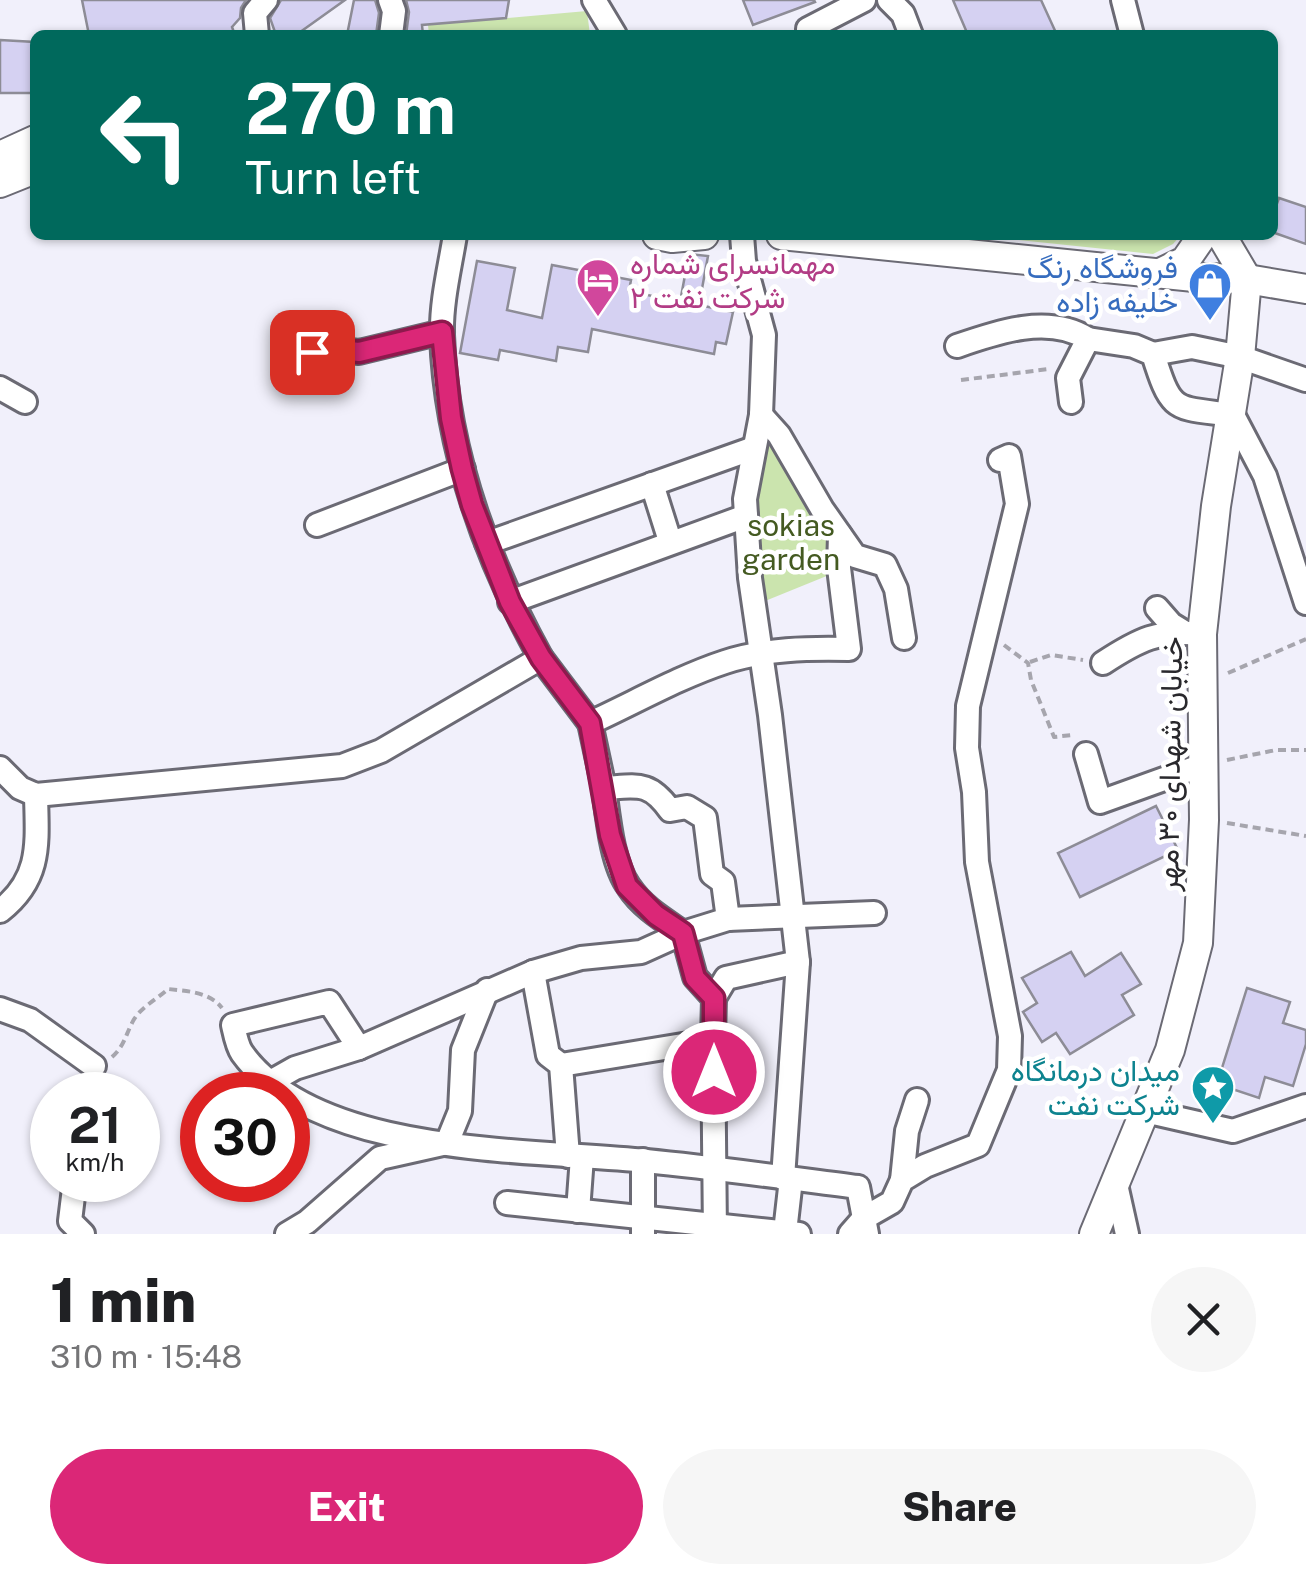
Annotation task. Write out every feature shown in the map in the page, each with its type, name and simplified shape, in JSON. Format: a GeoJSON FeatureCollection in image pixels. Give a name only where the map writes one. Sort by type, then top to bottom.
{"type":"FeatureCollection","features":[{"type":"Feature","properties":{"kind":"main road"},"geometry":{"type":"LineString","coordinates":[[0,156],[30,142]]}},
{"type":"Feature","properties":{"kind":"main road"},"geometry":{"type":"LineString","coordinates":[[0,184],[30,172]]}},
{"type":"Feature","properties":{"kind":"main road"},"geometry":{"type":"LineString","coordinates":[[832,240],[1247,279],[1306,288]]}},
{"type":"Feature","properties":{"kind":"main road"},"geometry":{"type":"LineString","coordinates":[[1160,272],[1185,261],[1200,240]]}},
{"type":"Feature","properties":{"kind":"main road"},"geometry":{"type":"LineString","coordinates":[[1224,240],[1247,279]]}},
{"type":"Feature","properties":{"kind":"main road","name":"خیابان شهدای ۳۰ مهر"},"geometry":{"type":"LineString","coordinates":[[1094,1234],[1170,1050],[1198,943],[1204,820],[1203,684],[1193,633],[1233,415],[1247,279]]}},
{"type":"Feature","properties":{"kind":"street"},"geometry":{"type":"LineString","coordinates":[[257,30],[255,13],[266,0]]}},
{"type":"Feature","properties":{"kind":"street"},"geometry":{"type":"LineString","coordinates":[[390,0],[394,11],[392,30]]}},
{"type":"Feature","properties":{"kind":"street"},"geometry":{"type":"LineString","coordinates":[[594,0],[612,30]]}},
{"type":"Feature","properties":{"kind":"street"},"geometry":{"type":"LineString","coordinates":[[808,30],[864,0]]}},
{"type":"Feature","properties":{"kind":"street"},"geometry":{"type":"LineString","coordinates":[[889,0],[903,14],[909,30]]}},
{"type":"Feature","properties":{"kind":"street"},"geometry":{"type":"LineString","coordinates":[[1123,0],[1131,30]]}},
{"type":"Feature","properties":{"kind":"street"},"geometry":{"type":"LineString","coordinates":[[454,240],[442,332],[451,418],[462,469],[487,544],[510,602],[541,658],[590,723],[610,835],[627,886],[656,915],[683,933],[695,978],[714,998]]}},
{"type":"Feature","properties":{"kind":"street"},"geometry":{"type":"LineString","coordinates":[[507,1203],[583,1219],[792,1233],[787,1178],[798,962],[750,578],[745,499],[760,415],[764,336],[744,261],[742,240]]}},
{"type":"Feature","properties":{"kind":"street"},"geometry":{"type":"LineString","coordinates":[[957,346],[1005,330],[1047,328],[1134,346],[1154,354],[1192,347],[1240,357],[1306,380]]}},
{"type":"Feature","properties":{"kind":"street"},"geometry":{"type":"LineString","coordinates":[[312,352],[359,352],[442,332]]}},
{"type":"Feature","properties":{"kind":"street"},"geometry":{"type":"LineString","coordinates":[[1070,402],[1068,378],[1088,339]]}},
{"type":"Feature","properties":{"kind":"street"},"geometry":{"type":"LineString","coordinates":[[1154,354],[1166,396],[1184,409],[1233,415],[1265,476],[1306,603]]}},
{"type":"Feature","properties":{"kind":"street"},"geometry":{"type":"LineString","coordinates":[[0,388],[25,402]]}},
{"type":"Feature","properties":{"kind":"street"},"geometry":{"type":"LineString","coordinates":[[760,415],[779,436],[855,556],[885,565],[896,589],[904,638]]}},
{"type":"Feature","properties":{"kind":"street"},"geometry":{"type":"LineString","coordinates":[[487,544],[754,448]]}},
{"type":"Feature","properties":{"kind":"street"},"geometry":{"type":"LineString","coordinates":[[902,1180],[924,1166],[978,1145],[1009,1070],[1010,1036],[977,862],[974,792],[967,748],[968,706],[1018,504],[1009,456],[1000,460]]}},
{"type":"Feature","properties":{"kind":"street"},"geometry":{"type":"LineString","coordinates":[[317,526],[462,469]]}},
{"type":"Feature","properties":{"kind":"street"},"geometry":{"type":"LineString","coordinates":[[652,484],[670,542]]}},
{"type":"Feature","properties":{"kind":"street"},"geometry":{"type":"LineString","coordinates":[[510,602],[746,516]]}},
{"type":"Feature","properties":{"kind":"street"},"geometry":{"type":"LineString","coordinates":[[590,723],[724,662],[760,653],[812,648],[849,650],[839,568],[840,536]]}},
{"type":"Feature","properties":{"kind":"street"},"geometry":{"type":"LineString","coordinates":[[1157,608],[1171,624],[1193,633]]}},
{"type":"Feature","properties":{"kind":"street"},"geometry":{"type":"LineString","coordinates":[[1103,664],[1160,633],[1193,633]]}},
{"type":"Feature","properties":{"kind":"street"},"geometry":{"type":"LineString","coordinates":[[0,768],[20,788],[36,795],[342,766],[381,751],[541,658]]}},
{"type":"Feature","properties":{"kind":"street"},"geometry":{"type":"LineString","coordinates":[[1086,754],[1100,802],[1204,765]]}},
{"type":"Feature","properties":{"kind":"street"},"geometry":{"type":"LineString","coordinates":[[604,788],[642,786],[657,792],[670,810],[688,806],[705,818],[712,874],[723,882],[728,919]]}},
{"type":"Feature","properties":{"kind":"street"},"geometry":{"type":"LineString","coordinates":[[0,911],[30,880],[37,846],[36,795]]}},
{"type":"Feature","properties":{"kind":"street"},"geometry":{"type":"LineString","coordinates":[[287,1072],[359,1048],[533,972],[581,958],[641,952],[728,919],[874,912]]}},
{"type":"Feature","properties":{"kind":"street"},"geometry":{"type":"LineString","coordinates":[[715,1230],[714,998],[726,978],[798,962]]}},
{"type":"Feature","properties":{"kind":"street"},"geometry":{"type":"LineString","coordinates":[[533,972],[548,1055],[562,1065],[712,1040]]}},
{"type":"Feature","properties":{"kind":"street"},"geometry":{"type":"LineString","coordinates":[[447,1143],[460,1110],[463,1050],[487,990]]}},
{"type":"Feature","properties":{"kind":"street"},"geometry":{"type":"LineString","coordinates":[[262,1072],[240,1051],[232,1025],[329,1002],[359,1048]]}},
{"type":"Feature","properties":{"kind":"street"},"geometry":{"type":"LineString","coordinates":[[0,1009],[30,1020],[94,1066]]}},
{"type":"Feature","properties":{"kind":"street"},"geometry":{"type":"LineString","coordinates":[[562,1065],[583,1219]]}},
{"type":"Feature","properties":{"kind":"street"},"geometry":{"type":"LineString","coordinates":[[860,1229],[892,1202],[902,1180],[907,1131],[917,1100]]}},
{"type":"Feature","properties":{"kind":"street"},"geometry":{"type":"LineString","coordinates":[[310,1106],[366,1128],[447,1143],[643,1160],[858,1187],[860,1229]]}},
{"type":"Feature","properties":{"kind":"street"},"geometry":{"type":"LineString","coordinates":[[1145,1111],[1232,1131],[1306,1106]]}},
{"type":"Feature","properties":{"kind":"street"},"geometry":{"type":"LineString","coordinates":[[287,1234],[380,1158],[447,1143]]}},
{"type":"Feature","properties":{"kind":"street"},"geometry":{"type":"LineString","coordinates":[[642,1224],[643,1160]]}},
{"type":"Feature","properties":{"kind":"street"},"geometry":{"type":"LineString","coordinates":[[1115,1180],[1127,1234]]}},
{"type":"Feature","properties":{"kind":"street"},"geometry":{"type":"LineString","coordinates":[[72,1202],[70,1222],[83,1234]]}},
{"type":"Feature","properties":{"kind":"path"},"geometry":{"type":"LineString","coordinates":[[961,380],[1059,367],[1068,378]]}},
{"type":"Feature","properties":{"kind":"path"},"geometry":{"type":"LineString","coordinates":[[987,627],[1012,654],[1028,662],[1051,654],[1103,664]]}},
{"type":"Feature","properties":{"kind":"path"},"geometry":{"type":"LineString","coordinates":[[1203,684],[1306,639]]}},
{"type":"Feature","properties":{"kind":"path"},"geometry":{"type":"LineString","coordinates":[[1028,662],[1031,680],[1054,737],[1072,735],[1078,754],[1086,754]]}},
{"type":"Feature","properties":{"kind":"path"},"geometry":{"type":"LineString","coordinates":[[1204,765],[1276,750],[1306,750]]}},
{"type":"Feature","properties":{"kind":"path"},"geometry":{"type":"LineString","coordinates":[[1204,820],[1306,836]]}},
{"type":"Feature","properties":{"kind":"path"},"geometry":{"type":"LineString","coordinates":[[94,1066],[114,1057],[126,1042],[140,1011],[168,990],[197,992],[218,1002],[232,1025]]}},
{"type":"Feature","properties":{"kind":"green space"},"geometry":{"type":"Polygon","coordinates":[[[587,11],[589,30],[428,30],[428,25],[587,11]]]}},
{"type":"Feature","properties":{"kind":"green space"},"geometry":{"type":"Polygon","coordinates":[[[1019,240],[1177,240],[1153,254],[1019,240]]]}},
{"type":"Feature","properties":{"kind":"green space","name":"sokias garden"},"geometry":{"type":"Polygon","coordinates":[[[765,430],[829,532],[834,573],[758,604],[751,500],[765,430]]]}},
{"type":"Feature","properties":{"kind":"building"},"geometry":{"type":"Polygon","coordinates":[[[82,0],[246,0],[233,30],[88,30],[82,0]]]}},
{"type":"Feature","properties":{"kind":"building"},"geometry":{"type":"Polygon","coordinates":[[[281,0],[345,0],[303,30],[274,30],[270,18],[281,0]]]}},
{"type":"Feature","properties":{"kind":"building"},"geometry":{"type":"Polygon","coordinates":[[[354,0],[375,0],[379,13],[377,30],[348,30],[354,0]]]}},
{"type":"Feature","properties":{"kind":"building"},"geometry":{"type":"Polygon","coordinates":[[[406,0],[509,0],[506,18],[422,25],[422,30],[407,30],[406,0]]]}},
{"type":"Feature","properties":{"kind":"building"},"geometry":{"type":"Polygon","coordinates":[[[743,0],[814,0],[815,2],[753,25],[743,0]]]}},
{"type":"Feature","properties":{"kind":"building"},"geometry":{"type":"Polygon","coordinates":[[[953,0],[1041,0],[1055,30],[966,30],[953,0]]]}},
{"type":"Feature","properties":{"kind":"building"},"geometry":{"type":"Polygon","coordinates":[[[0,40],[30,42],[30,93],[0,93],[0,40]]]}},
{"type":"Feature","properties":{"kind":"building"},"geometry":{"type":"Polygon","coordinates":[[[1278,201],[1306,207],[1306,244],[1278,234],[1278,201]]]}},
{"type":"Feature","properties":{"kind":"building"},"geometry":{"type":"Polygon","coordinates":[[[689,254],[708,256],[699,305],[733,312],[726,344],[716,342],[714,354],[592,329],[588,352],[558,347],[556,361],[500,350],[498,360],[460,353],[477,261],[515,268],[507,310],[542,318],[552,265],[631,280],[629,291],[680,302],[689,254]]]}},
{"type":"Feature","properties":{"kind":"building"},"geometry":{"type":"Polygon","coordinates":[[[1156,806],[1178,850],[1080,897],[1058,853],[1156,806]]]}},
{"type":"Feature","properties":{"kind":"building"},"geometry":{"type":"Polygon","coordinates":[[[1071,952],[1085,976],[1121,953],[1141,984],[1122,995],[1134,1015],[1070,1054],[1056,1033],[1042,1042],[1023,1012],[1037,1003],[1022,978],[1071,952]]]}},
{"type":"Feature","properties":{"kind":"building"},"geometry":{"type":"Polygon","coordinates":[[[1247,988],[1290,1002],[1283,1023],[1306,1030],[1306,1044],[1293,1086],[1265,1077],[1259,1098],[1217,1084],[1247,988]]]}},
{"type":"Feature","properties":{"kind":"place","name":"مهمانسرای شماره ۲ شرکت نفت"},"geometry":{"type":"Point","coordinates":[598,318]}},
{"type":"Feature","properties":{"kind":"place","name":"فروشگاه رنگ خلیفه زاده"},"geometry":{"type":"Point","coordinates":[1210,322]}},
{"type":"Feature","properties":{"kind":"place","name":"میدان درمانگاه شرکت نفت"},"geometry":{"type":"Point","coordinates":[1213,1125]}},
{"type":"Feature","properties":{"kind":"route"},"geometry":{"type":"LineString","coordinates":[[312,352],[359,352],[442,332],[451,418],[472,505],[510,602],[541,658],[590,723],[610,835],[627,886],[656,915],[683,933],[695,978],[714,998],[714,1072]]}}]}
